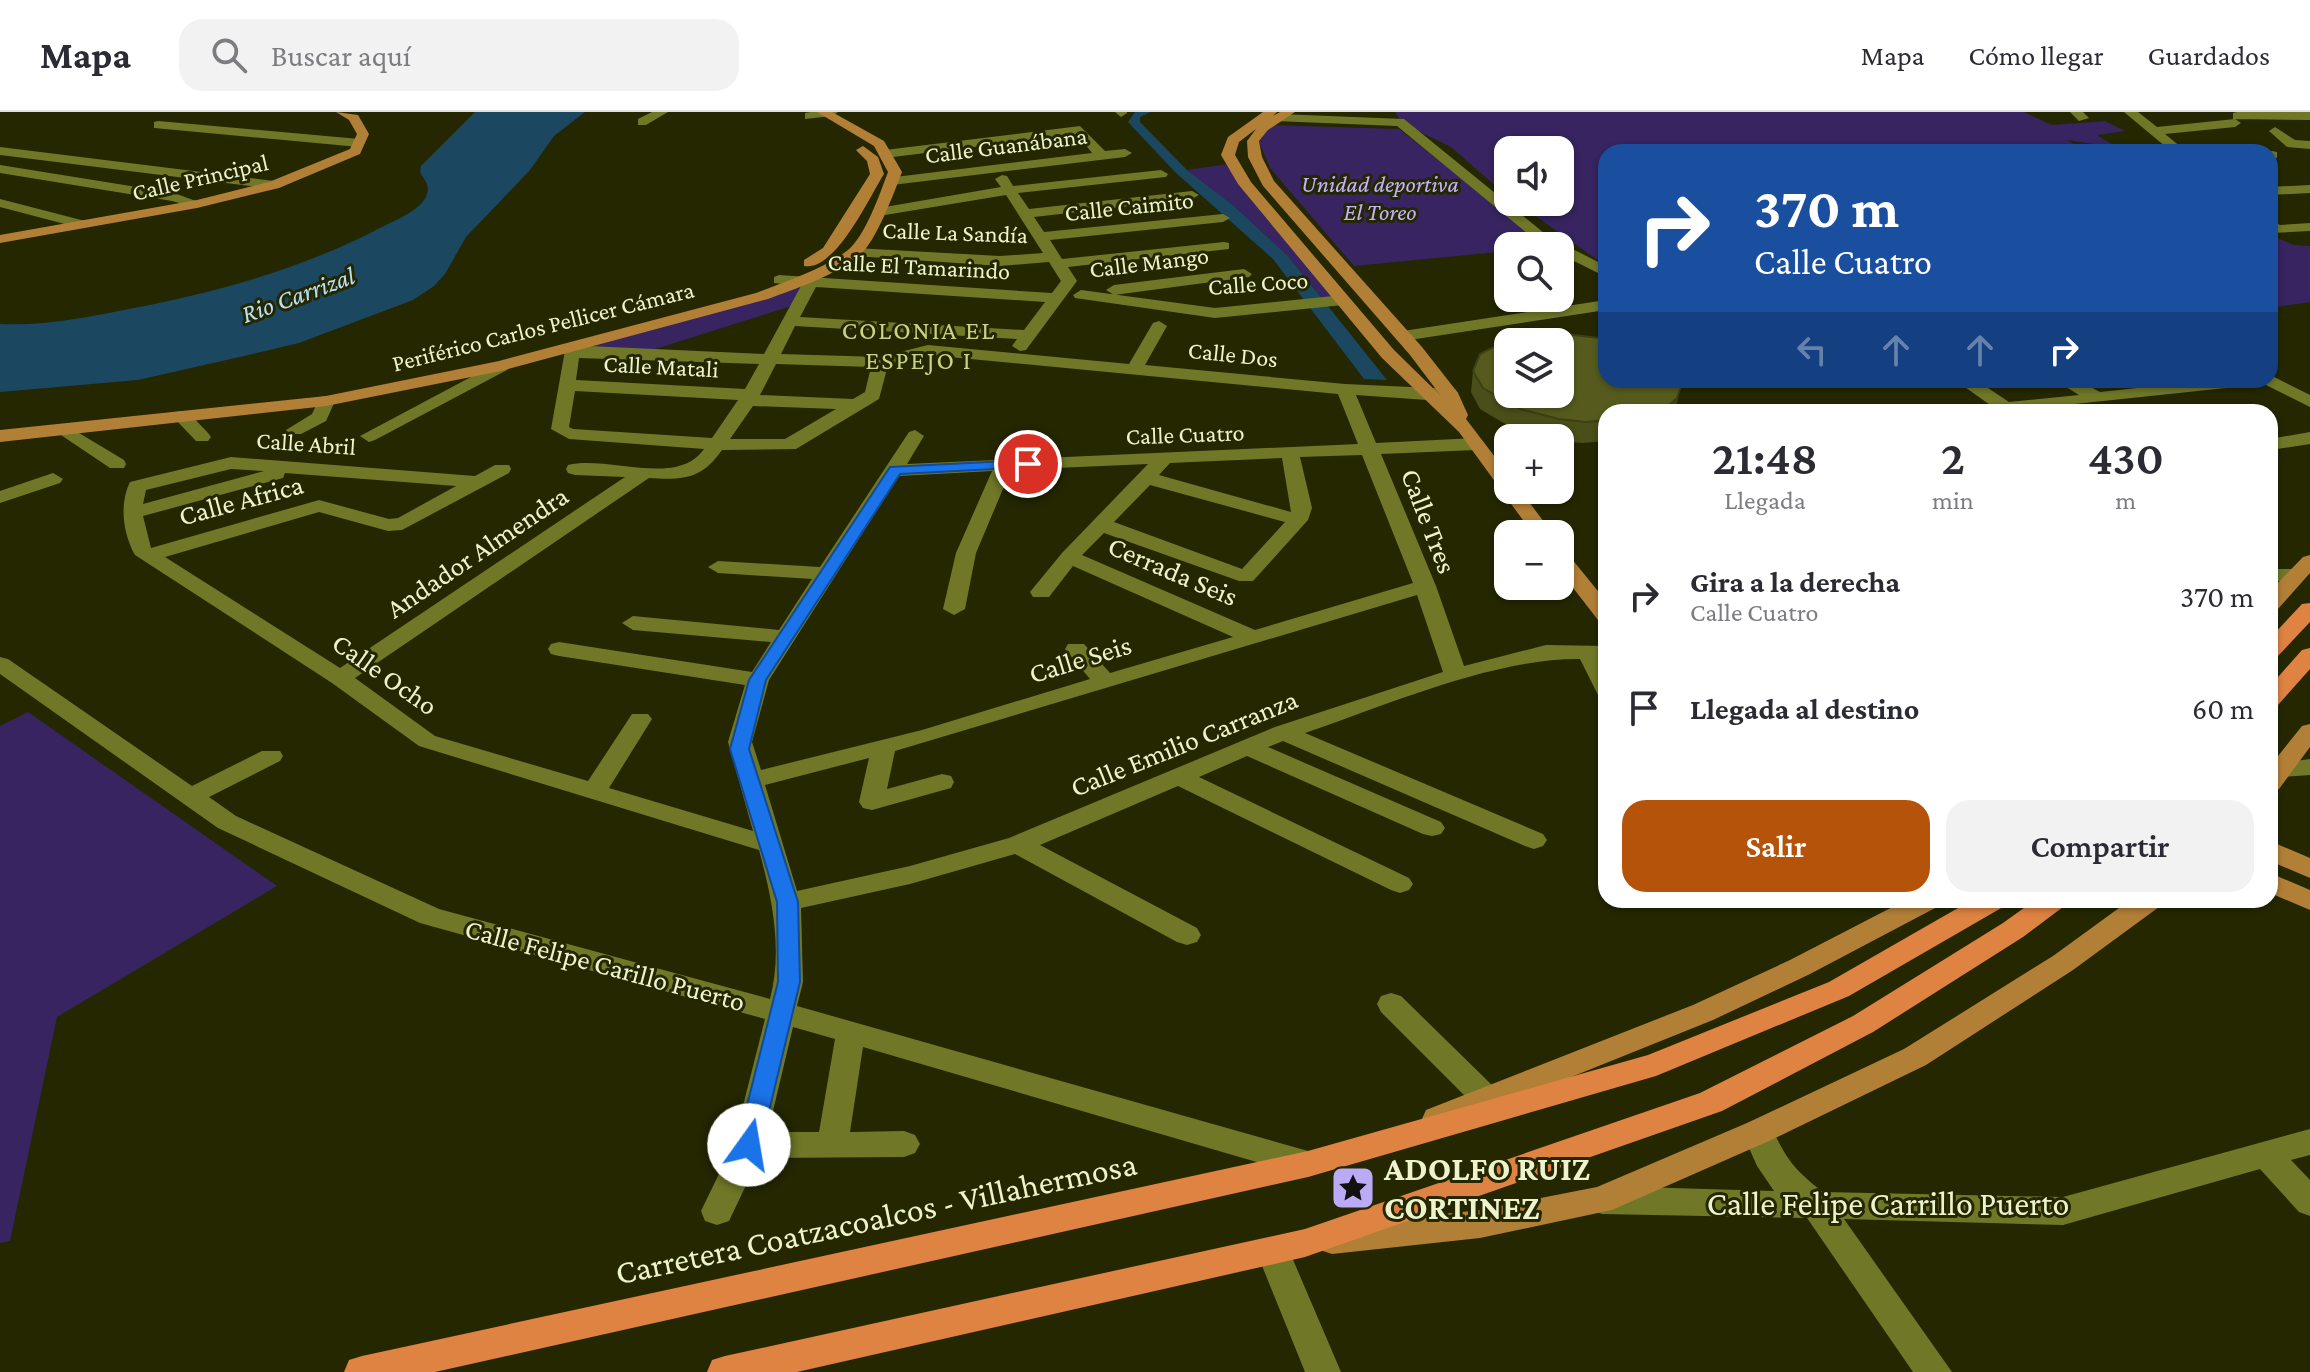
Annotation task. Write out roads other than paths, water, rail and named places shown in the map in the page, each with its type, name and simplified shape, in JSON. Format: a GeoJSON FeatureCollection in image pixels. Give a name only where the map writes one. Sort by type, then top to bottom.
{"type":"FeatureCollection","features":[{"type":"Feature","properties":{"kind":"highway"},"geometry":{"type":"LineString","coordinates":[[2278,643],[2310,609]]}},
{"type":"Feature","properties":{"kind":"highway"},"geometry":{"type":"LineString","coordinates":[[2278,691],[2310,655]]}},
{"type":"Feature","properties":{"kind":"highway","name":"Carretera Coatzacoalcos - Villahermosa"},"geometry":{"type":"LineString","coordinates":[[362,1372],[1308,1164],[1404,1134],[1498,1110],[1670,1058],[1839,989],[1979,908]]}},
{"type":"Feature","properties":{"kind":"highway"},"geometry":{"type":"LineString","coordinates":[[725,1372],[1289,1247],[1711,1102],[1863,1024],[2013,930],[2042,908]]}},
{"type":"Feature","properties":{"kind":"main road"},"geometry":{"type":"LineString","coordinates":[[342,112],[354,118],[363,134],[359,143]]}},
{"type":"Feature","properties":{"kind":"main road","name":"Periférico Carlos Pellicer Cámara"},"geometry":{"type":"LineString","coordinates":[[819,113],[879,144],[885,154]]}},
{"type":"Feature","properties":{"kind":"main road","name":"Periférico Carlos Pellicer Cámara"},"geometry":{"type":"LineString","coordinates":[[0,426],[334,389],[431,373],[508,357],[795,282],[829,251],[877,174],[873,160],[819,113]]}},
{"type":"Feature","properties":{"kind":"main road"},"geometry":{"type":"LineString","coordinates":[[1280,114],[1233,140],[1228,155],[1245,184],[1427,395],[1470,436],[1494,468]]}},
{"type":"Feature","properties":{"kind":"main road"},"geometry":{"type":"LineString","coordinates":[[1280,114],[1253,141],[1255,157],[1268,183],[1449,393],[1470,436]]}},
{"type":"Feature","properties":{"kind":"main road","name":"Calle Principal"},"geometry":{"type":"LineString","coordinates":[[0,239],[197,204],[274,185],[355,151],[359,143]]}},
{"type":"Feature","properties":{"kind":"main road"},"geometry":{"type":"LineString","coordinates":[[855,252],[879,212],[895,172],[885,154]]}},
{"type":"Feature","properties":{"kind":"main road","name":"Periférico Carlos Pellicer Cámara"},"geometry":{"type":"LineString","coordinates":[[0,436],[326,401],[571,351],[762,296],[855,252]]}},
{"type":"Feature","properties":{"kind":"main road"},"geometry":{"type":"LineString","coordinates":[[2278,592],[2304,568]]}},
{"type":"Feature","properties":{"kind":"main road"},"geometry":{"type":"LineString","coordinates":[[1574,575],[1598,605]]}},
{"type":"Feature","properties":{"kind":"main road"},"geometry":{"type":"LineString","coordinates":[[2278,773],[2310,731]]}},
{"type":"Feature","properties":{"kind":"main road"},"geometry":{"type":"LineString","coordinates":[[2278,854],[2310,869]]}},
{"type":"Feature","properties":{"kind":"main road"},"geometry":{"type":"LineString","coordinates":[[2278,886],[2310,901]]}},
{"type":"Feature","properties":{"kind":"main road"},"geometry":{"type":"LineString","coordinates":[[1404,1134],[1486,1098],[1669,1028],[1828,954],[1912,908]]}},
{"type":"Feature","properties":{"kind":"main road"},"geometry":{"type":"LineString","coordinates":[[1289,1247],[1480,1224],[1601,1200],[1758,1132],[1915,1057],[2063,963],[2138,908]]}},
{"type":"Feature","properties":{"kind":"street"},"geometry":{"type":"LineString","coordinates":[[642,122],[662,112]]}},
{"type":"Feature","properties":{"kind":"street"},"geometry":{"type":"LineString","coordinates":[[2130,112],[2170,144]]}},
{"type":"Feature","properties":{"kind":"street"},"geometry":{"type":"LineString","coordinates":[[1280,114],[1400,122],[1534,232]]}},
{"type":"Feature","properties":{"kind":"street"},"geometry":{"type":"LineString","coordinates":[[2154,131],[2236,120],[2310,116]]}},
{"type":"Feature","properties":{"kind":"street"},"geometry":{"type":"LineString","coordinates":[[158,125],[359,143]]}},
{"type":"Feature","properties":{"kind":"street"},"geometry":{"type":"LineString","coordinates":[[885,154],[1080,130],[1102,156]]}},
{"type":"Feature","properties":{"kind":"street"},"geometry":{"type":"LineString","coordinates":[[2310,132],[2275,131],[2292,144],[2310,145]]}},
{"type":"Feature","properties":{"kind":"street"},"geometry":{"type":"LineString","coordinates":[[0,151],[274,185]]}},
{"type":"Feature","properties":{"kind":"street","name":"Calle Guanábana"},"geometry":{"type":"LineString","coordinates":[[892,181],[1125,153]]}},
{"type":"Feature","properties":{"kind":"street"},"geometry":{"type":"LineString","coordinates":[[994,167],[1069,281],[1012,356]]}},
{"type":"Feature","properties":{"kind":"street"},"geometry":{"type":"LineString","coordinates":[[0,169],[174,197],[197,204]]}},
{"type":"Feature","properties":{"kind":"street"},"geometry":{"type":"LineString","coordinates":[[879,212],[1010,190],[1161,174]]}},
{"type":"Feature","properties":{"kind":"street"},"geometry":{"type":"LineString","coordinates":[[2278,191],[2310,189]]}},
{"type":"Feature","properties":{"kind":"street"},"geometry":{"type":"LineString","coordinates":[[1025,214],[1192,195]]}},
{"type":"Feature","properties":{"kind":"street"},"geometry":{"type":"LineString","coordinates":[[0,203],[80,224]]}},
{"type":"Feature","properties":{"kind":"street","name":"Calle Caimito"},"geometry":{"type":"LineString","coordinates":[[1040,237],[1223,218]]}},
{"type":"Feature","properties":{"kind":"street"},"geometry":{"type":"LineString","coordinates":[[2278,227],[2310,227]]}},
{"type":"Feature","properties":{"kind":"street","name":"Calle La Sandía"},"geometry":{"type":"LineString","coordinates":[[855,252],[1000,261],[1055,260],[1224,246]]}},
{"type":"Feature","properties":{"kind":"street"},"geometry":{"type":"LineString","coordinates":[[1574,255],[1598,268]]}},
{"type":"Feature","properties":{"kind":"street","name":"Calle Mango"},"geometry":{"type":"LineString","coordinates":[[1059,296],[1244,274]]}},
{"type":"Feature","properties":{"kind":"street"},"geometry":{"type":"LineString","coordinates":[[575,469],[681,474],[705,461],[749,398],[768,361],[788,321],[795,282]]}},
{"type":"Feature","properties":{"kind":"street","name":"Calle El Tamarindo"},"geometry":{"type":"LineString","coordinates":[[795,282],[1059,296]]}},
{"type":"Feature","properties":{"kind":"street","name":"Calle Coco"},"geometry":{"type":"LineString","coordinates":[[1081,295],[1215,313],[1343,300]]}},
{"type":"Feature","properties":{"kind":"street"},"geometry":{"type":"LineString","coordinates":[[1403,336],[1598,306]]}},
{"type":"Feature","properties":{"kind":"street"},"geometry":{"type":"LineString","coordinates":[[788,321],[1028,335]]}},
{"type":"Feature","properties":{"kind":"street"},"geometry":{"type":"LineString","coordinates":[[1134,369],[1159,326]]}},
{"type":"Feature","properties":{"kind":"street","name":"Calle Dos"},"geometry":{"type":"LineString","coordinates":[[571,351],[768,361],[880,362],[928,350],[1345,389],[1427,395],[1449,393]]}},
{"type":"Feature","properties":{"kind":"street"},"geometry":{"type":"LineString","coordinates":[[571,351],[560,429],[569,434],[716,444],[789,445],[873,395],[880,362]]}},
{"type":"Feature","properties":{"kind":"street"},"geometry":{"type":"LineString","coordinates":[[369,436],[501,366]]}},
{"type":"Feature","properties":{"kind":"street"},"geometry":{"type":"LineString","coordinates":[[2278,384],[2310,402]]}},
{"type":"Feature","properties":{"kind":"street","name":"Calle Matali"},"geometry":{"type":"LineString","coordinates":[[567,385],[857,405]]}},
{"type":"Feature","properties":{"kind":"street"},"geometry":{"type":"LineString","coordinates":[[1976,388],[2000,404]]}},
{"type":"Feature","properties":{"kind":"street"},"geometry":{"type":"LineString","coordinates":[[2079,388],[2098,398]]}},
{"type":"Feature","properties":{"kind":"street"},"geometry":{"type":"LineString","coordinates":[[2054,404],[2147,388]]}},
{"type":"Feature","properties":{"kind":"street","name":"Calle Tres"},"geometry":{"type":"LineString","coordinates":[[1345,389],[1425,586],[1456,675]]}},
{"type":"Feature","properties":{"kind":"street"},"geometry":{"type":"LineString","coordinates":[[295,430],[320,417],[326,401]]}},
{"type":"Feature","properties":{"kind":"street"},"geometry":{"type":"LineString","coordinates":[[182,416],[202,437]]}},
{"type":"Feature","properties":{"kind":"street"},"geometry":{"type":"LineString","coordinates":[[64,429],[117,464]]}},
{"type":"Feature","properties":{"kind":"street"},"geometry":{"type":"LineString","coordinates":[[717,1211],[749,1145],[789,982],[787,902],[740,742],[758,680],[915,436]]}},
{"type":"Feature","properties":{"kind":"street","name":"Calle Cuatro"},"geometry":{"type":"LineString","coordinates":[[895,470],[1371,449],[1470,436]]}},
{"type":"Feature","properties":{"kind":"street"},"geometry":{"type":"LineString","coordinates":[[2278,443],[2310,438]]}},
{"type":"Feature","properties":{"kind":"street"},"geometry":{"type":"LineString","coordinates":[[1102,525],[1246,577],[1298,520],[1302,508],[1290,453]]}},
{"type":"Feature","properties":{"kind":"street"},"geometry":{"type":"LineString","coordinates":[[1041,592],[1069,557],[1165,458]]}},
{"type":"Feature","properties":{"kind":"street","name":"Calle Abril"},"geometry":{"type":"LineString","coordinates":[[132,513],[137,486],[231,463],[475,482]]}},
{"type":"Feature","properties":{"kind":"street"},"geometry":{"type":"LineString","coordinates":[[954,609],[966,553],[1004,465]]}},
{"type":"Feature","properties":{"kind":"street"},"geometry":{"type":"LineString","coordinates":[[148,555],[142,551],[132,513],[293,469]]}},
{"type":"Feature","properties":{"kind":"street"},"geometry":{"type":"LineString","coordinates":[[475,482],[502,469]]}},
{"type":"Feature","properties":{"kind":"street","name":"Andador Almendra"},"geometry":{"type":"LineString","coordinates":[[340,678],[645,472]]}},
{"type":"Feature","properties":{"kind":"street"},"geometry":{"type":"LineString","coordinates":[[1147,478],[1298,520]]}},
{"type":"Feature","properties":{"kind":"street"},"geometry":{"type":"LineString","coordinates":[[0,497],[53,479]]}},
{"type":"Feature","properties":{"kind":"street","name":"Calle Africa"},"geometry":{"type":"LineString","coordinates":[[148,555],[319,506],[395,526],[475,482]]}},
{"type":"Feature","properties":{"kind":"street","name":"Calle Ocho"},"geometry":{"type":"LineString","coordinates":[[148,555],[340,678],[427,741],[771,845]]}},
{"type":"Feature","properties":{"kind":"street","name":"Cerrada Seis"},"geometry":{"type":"LineString","coordinates":[[1069,557],[1255,638]]}},
{"type":"Feature","properties":{"kind":"street"},"geometry":{"type":"LineString","coordinates":[[718,567],[827,574]]}},
{"type":"Feature","properties":{"kind":"street"},"geometry":{"type":"LineString","coordinates":[[2278,573],[2304,568]]}},
{"type":"Feature","properties":{"kind":"street","name":"Calle Seis"},"geometry":{"type":"LineString","coordinates":[[749,781],[1106,683],[1425,586]]}},
{"type":"Feature","properties":{"kind":"street"},"geometry":{"type":"LineString","coordinates":[[633,623],[784,637]]}},
{"type":"Feature","properties":{"kind":"street"},"geometry":{"type":"LineString","coordinates":[[559,649],[758,680]]}},
{"type":"Feature","properties":{"kind":"street"},"geometry":{"type":"LineString","coordinates":[[1076,649],[1106,683]]}},
{"type":"Feature","properties":{"kind":"street","name":"Calle Emilio Carranza"},"geometry":{"type":"LineString","coordinates":[[787,902],[910,875],[1018,844],[1283,732],[1456,675],[1546,652],[1597,653]]}},
{"type":"Feature","properties":{"kind":"street","name":"Calle Felipe Carillo Puerto"},"geometry":{"type":"LineString","coordinates":[[3,669],[227,822],[430,916],[851,1032],[1308,1164]]}},
{"type":"Feature","properties":{"kind":"street"},"geometry":{"type":"LineString","coordinates":[[595,790],[640,719]]}},
{"type":"Feature","properties":{"kind":"street"},"geometry":{"type":"LineString","coordinates":[[1283,732],[1534,840]]}},
{"type":"Feature","properties":{"kind":"street"},"geometry":{"type":"LineString","coordinates":[[884,746],[872,802],[942,782]]}},
{"type":"Feature","properties":{"kind":"street"},"geometry":{"type":"LineString","coordinates":[[1246,747],[1432,828]]}},
{"type":"Feature","properties":{"kind":"street"},"geometry":{"type":"LineString","coordinates":[[191,796],[271,756]]}},
{"type":"Feature","properties":{"kind":"street"},"geometry":{"type":"LineString","coordinates":[[2278,775],[2310,767]]}},
{"type":"Feature","properties":{"kind":"street"},"geometry":{"type":"LineString","coordinates":[[1178,776],[1400,884]]}},
{"type":"Feature","properties":{"kind":"street"},"geometry":{"type":"LineString","coordinates":[[1018,844],[1187,935]]}},
{"type":"Feature","properties":{"kind":"street"},"geometry":{"type":"LineString","coordinates":[[1391,1004],[1486,1098]]}},
{"type":"Feature","properties":{"kind":"street"},"geometry":{"type":"LineString","coordinates":[[833,1143],[851,1032]]}},
{"type":"Feature","properties":{"kind":"street"},"geometry":{"type":"LineString","coordinates":[[1758,1132],[1768,1157],[1783,1179],[1814,1203],[1934,1372]]}},
{"type":"Feature","properties":{"kind":"street","name":"Calle Felipe Carrillo Puerto"},"geometry":{"type":"LineString","coordinates":[[1601,1200],[2063,1211],[2310,1142]]}},
{"type":"Feature","properties":{"kind":"street"},"geometry":{"type":"LineString","coordinates":[[749,1145],[904,1144]]}},
{"type":"Feature","properties":{"kind":"street"},"geometry":{"type":"LineString","coordinates":[[2267,1155],[2310,1202]]}},
{"type":"Feature","properties":{"kind":"street"},"geometry":{"type":"LineString","coordinates":[[1289,1247],[1323,1372]]}},
{"type":"Feature","properties":{"kind":"water","name":"Rio Carrizal"},"geometry":{"type":"Polygon","coordinates":[[[475,112],[585,112],[554,136],[530,170],[466,237],[445,274],[413,300],[299,343],[138,380],[0,392],[0,324],[67,320],[199,294],[293,266],[354,241],[402,217],[420,204],[428,191],[420,172],[421,166],[475,112]]]}},
{"type":"Feature","properties":{"kind":"water"},"geometry":{"type":"Polygon","coordinates":[[[1135,112],[1150,112],[1140,117],[1140,122],[1187,170],[1234,206],[1288,256],[1387,380],[1364,379],[1273,259],[1175,172],[1128,122],[1135,112]]]}},
{"type":"Feature","properties":{"kind":"place","name":"ADOLFO RUIZ CORTINEZ"},"geometry":{"type":"Point","coordinates":[1353,1188]}},
{"type":"Feature","properties":{"kind":"district","name":"COLONIA EL ESPEJO I"},"geometry":{"type":"Point","coordinates":[919,345]}},
{"type":"Feature","properties":{"kind":"park label","name":"Unidad deportiva El Toreo"},"geometry":{"type":"Point","coordinates":[1380,197]}}]}
